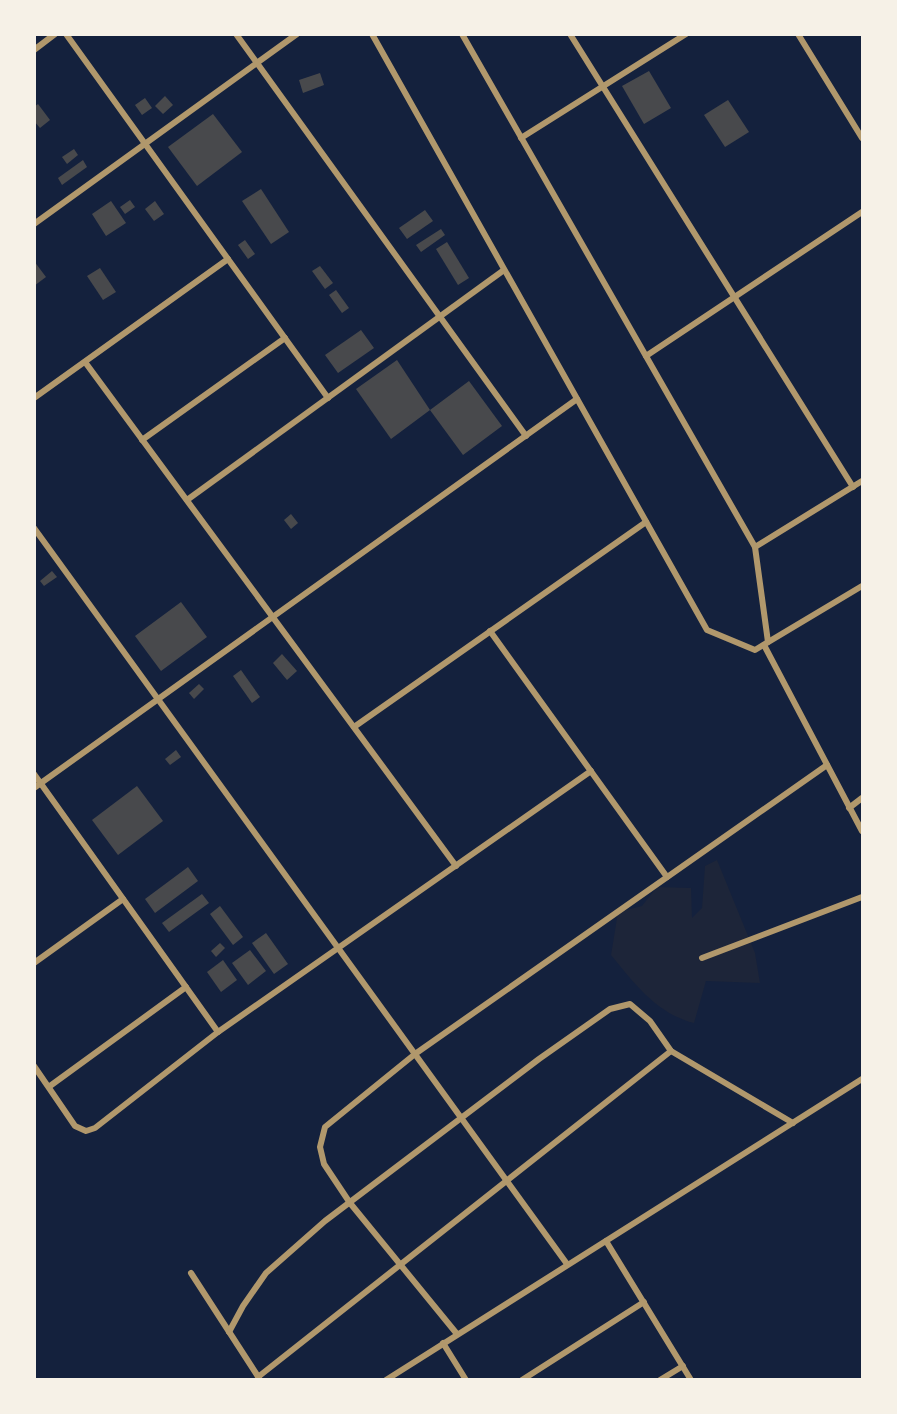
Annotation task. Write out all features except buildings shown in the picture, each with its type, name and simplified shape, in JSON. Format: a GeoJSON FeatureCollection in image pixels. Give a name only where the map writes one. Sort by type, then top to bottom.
{"type":"FeatureCollection","features":[{"type":"Feature","properties":{"kind":"street"},"geometry":{"type":"LineString","coordinates":[[34,50],[55,34]]}},
{"type":"Feature","properties":{"kind":"street"},"geometry":{"type":"LineString","coordinates":[[66,34],[328,398]]}},
{"type":"Feature","properties":{"kind":"street"},"geometry":{"type":"LineString","coordinates":[[237,34],[526,436]]}},
{"type":"Feature","properties":{"kind":"street"},"geometry":{"type":"LineString","coordinates":[[34,224],[297,34]]}},
{"type":"Feature","properties":{"kind":"street"},"geometry":{"type":"LineString","coordinates":[[372,34],[707,630],[755,650],[862,586]]}},
{"type":"Feature","properties":{"kind":"street"},"geometry":{"type":"LineString","coordinates":[[462,34],[755,547],[766,643],[862,831]]}},
{"type":"Feature","properties":{"kind":"street"},"geometry":{"type":"LineString","coordinates":[[570,34],[852,487]]}},
{"type":"Feature","properties":{"kind":"street"},"geometry":{"type":"LineString","coordinates":[[521,138],[686,34]]}},
{"type":"Feature","properties":{"kind":"street"},"geometry":{"type":"LineString","coordinates":[[798,34],[862,138]]}},
{"type":"Feature","properties":{"kind":"street"},"geometry":{"type":"LineString","coordinates":[[646,356],[862,212]]}},
{"type":"Feature","properties":{"kind":"street"},"geometry":{"type":"LineString","coordinates":[[34,398],[228,259]]}},
{"type":"Feature","properties":{"kind":"street"},"geometry":{"type":"LineString","coordinates":[[187,500],[504,270]]}},
{"type":"Feature","properties":{"kind":"street"},"geometry":{"type":"LineString","coordinates":[[142,440],[285,338]]}},
{"type":"Feature","properties":{"kind":"street"},"geometry":{"type":"LineString","coordinates":[[85,362],[456,866]]}},
{"type":"Feature","properties":{"kind":"street"},"geometry":{"type":"LineString","coordinates":[[34,788],[577,399]]}},
{"type":"Feature","properties":{"kind":"street"},"geometry":{"type":"LineString","coordinates":[[755,547],[862,480]]}},
{"type":"Feature","properties":{"kind":"street"},"geometry":{"type":"LineString","coordinates":[[354,727],[646,522]]}},
{"type":"Feature","properties":{"kind":"street"},"geometry":{"type":"LineString","coordinates":[[34,528],[567,1264]]}},
{"type":"Feature","properties":{"kind":"street"},"geometry":{"type":"LineString","coordinates":[[490,631],[667,877]]}},
{"type":"Feature","properties":{"kind":"street"},"geometry":{"type":"LineString","coordinates":[[457,1334],[350,1203],[324,1164],[320,1147],[325,1127],[415,1054],[827,765]]}},
{"type":"Feature","properties":{"kind":"street"},"geometry":{"type":"LineString","coordinates":[[34,1066],[50,1086],[75,1126],[86,1131],[95,1128],[218,1032],[591,771]]}},
{"type":"Feature","properties":{"kind":"street"},"geometry":{"type":"LineString","coordinates":[[34,774],[218,1032]]}},
{"type":"Feature","properties":{"kind":"street"},"geometry":{"type":"LineString","coordinates":[[849,808],[862,798]]}},
{"type":"Feature","properties":{"kind":"street"},"geometry":{"type":"LineString","coordinates":[[702,958],[862,897]]}},
{"type":"Feature","properties":{"kind":"street"},"geometry":{"type":"LineString","coordinates":[[34,963],[123,899]]}},
{"type":"Feature","properties":{"kind":"street"},"geometry":{"type":"LineString","coordinates":[[50,1086],[186,987]]}},
{"type":"Feature","properties":{"kind":"street"},"geometry":{"type":"LineString","coordinates":[[229,1332],[243,1306],[266,1273],[325,1221],[539,1059],[610,1009],[630,1004],[650,1021],[670,1051],[793,1123]]}},
{"type":"Feature","properties":{"kind":"street"},"geometry":{"type":"LineString","coordinates":[[192,1272],[259,1378],[670,1051]]}},
{"type":"Feature","properties":{"kind":"street"},"geometry":{"type":"LineString","coordinates":[[386,1380],[396,1377],[457,1334],[862,1079]]}},
{"type":"Feature","properties":{"kind":"street"},"geometry":{"type":"LineString","coordinates":[[606,1241],[692,1380]]}},
{"type":"Feature","properties":{"kind":"street"},"geometry":{"type":"LineString","coordinates":[[522,1380],[644,1302]]}},
{"type":"Feature","properties":{"kind":"street"},"geometry":{"type":"LineString","coordinates":[[443,1343],[466,1380]]}},
{"type":"Feature","properties":{"kind":"street"},"geometry":{"type":"LineString","coordinates":[[660,1380],[683,1366]]}},
{"type":"Feature","properties":{"kind":"shaded area"},"geometry":{"type":"Polygon","coordinates":[[[717,860],[755,953],[760,983],[706,981],[694,1023],[669,1013],[647,996],[611,955],[618,912],[642,906],[657,887],[691,888],[692,918],[702,908],[705,866],[717,860]]]}}]}
